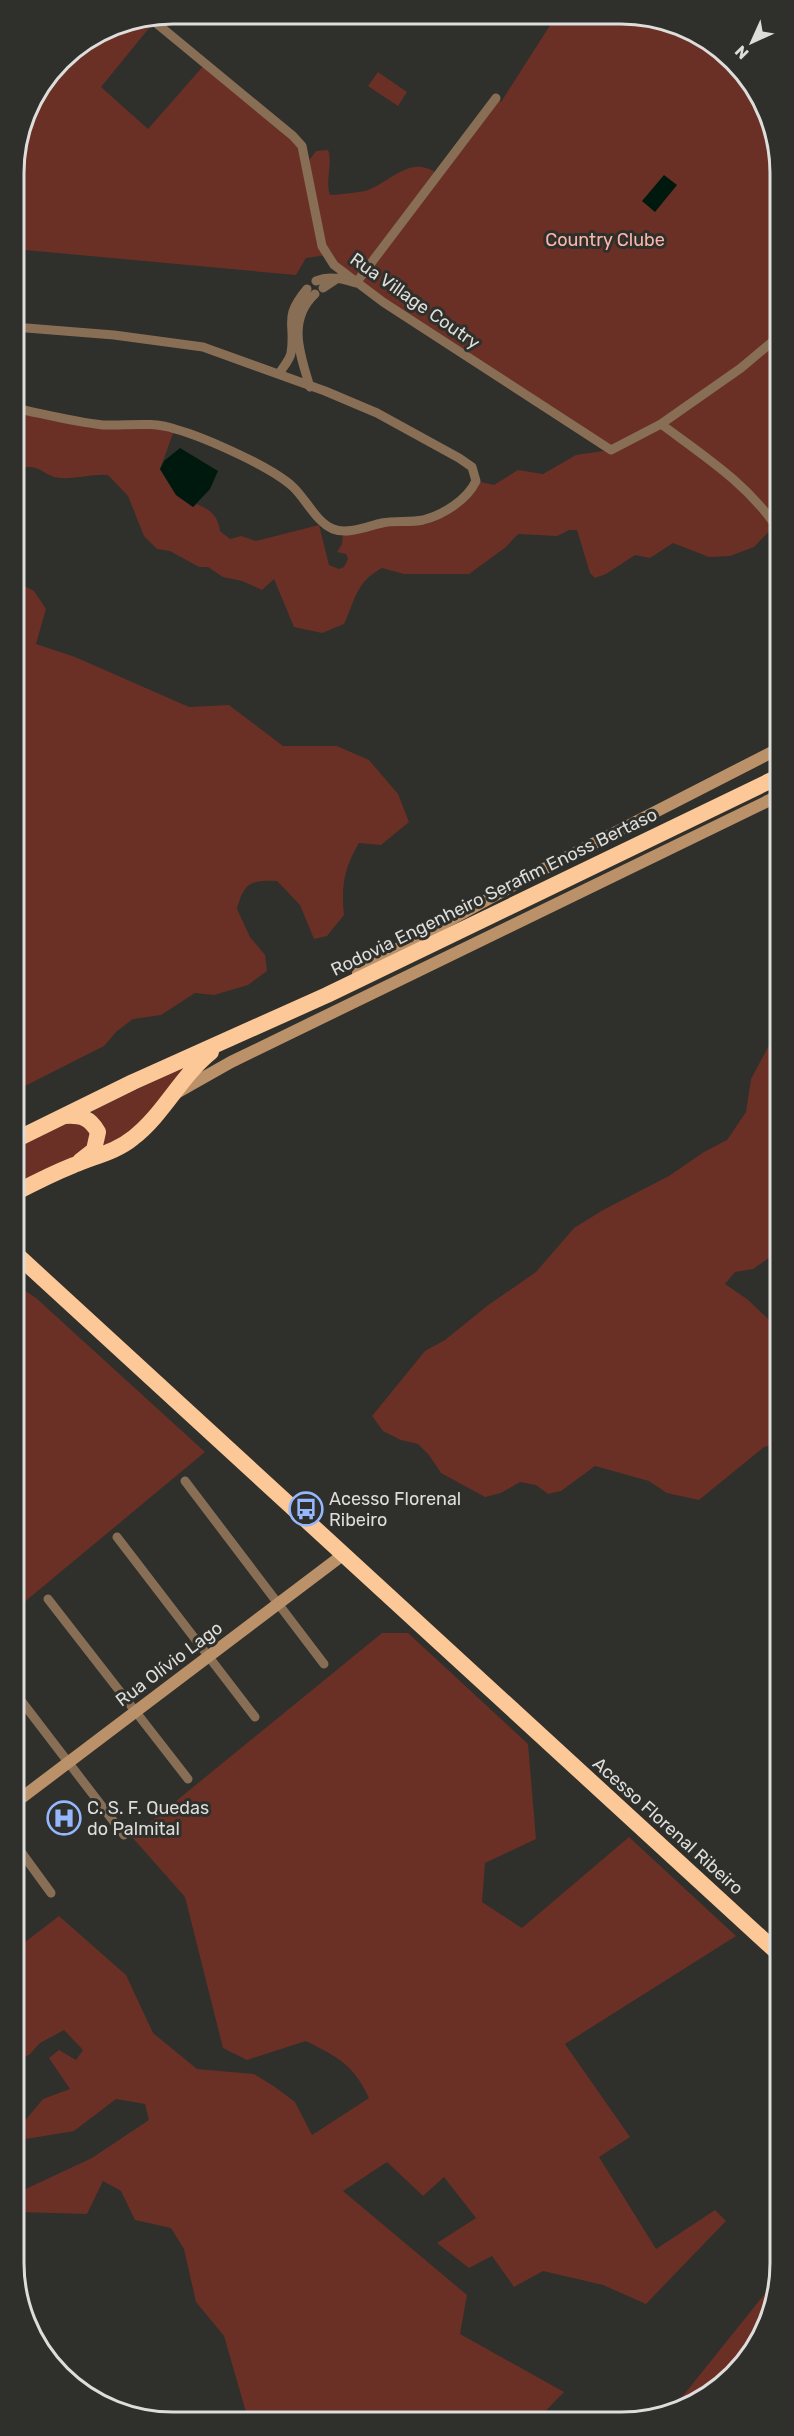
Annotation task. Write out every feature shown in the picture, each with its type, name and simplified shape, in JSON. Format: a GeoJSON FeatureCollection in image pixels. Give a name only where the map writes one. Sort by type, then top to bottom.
{"type":"FeatureCollection","features":[{"type":"Feature","properties":{"kind":"highway","name":"Rodovia Engenheiro Serafim Enoss Bertaso"},"geometry":{"type":"LineString","coordinates":[[24,1136],[117,1089],[327,995],[770,781]]}},
{"type":"Feature","properties":{"kind":"highway","name":"Rodovia Engenheiro Serafim Enoss Bertaso"},"geometry":{"type":"LineString","coordinates":[[24,1190],[74,1165],[126,1144],[153,1120],[198,1062],[225,1040]]}},
{"type":"Feature","properties":{"kind":"highway"},"geometry":{"type":"LineString","coordinates":[[64,1116],[79,1115],[87,1118],[98,1132],[94,1150],[74,1165]]}},
{"type":"Feature","properties":{"kind":"highway","name":"Acesso Florenal Ribeiro"},"geometry":{"type":"LineString","coordinates":[[24,1261],[770,1946]]}},
{"type":"Feature","properties":{"kind":"main road"},"geometry":{"type":"LineString","coordinates":[[327,995],[377,960],[534,874],[770,753]]}},
{"type":"Feature","properties":{"kind":"main road"},"geometry":{"type":"LineString","coordinates":[[168,1101],[183,1089],[231,1062],[770,800]]}},
{"type":"Feature","properties":{"kind":"main road","name":"Rua Olívio Lago"},"geometry":{"type":"LineString","coordinates":[[24,1796],[344,1554]]}},
{"type":"Feature","properties":{"kind":"street","name":"Rua Village Coutry"},"geometry":{"type":"LineString","coordinates":[[158,25],[302,146],[322,246],[334,265],[356,283],[611,450],[661,424]]}},
{"type":"Feature","properties":{"kind":"street"},"geometry":{"type":"LineString","coordinates":[[279,374],[291,355],[290,319],[294,307],[324,278],[338,278],[356,283],[496,98]]}},
{"type":"Feature","properties":{"kind":"street"},"geometry":{"type":"LineString","coordinates":[[310,387],[302,360],[298,319],[315,288]]}},
{"type":"Feature","properties":{"kind":"street"},"geometry":{"type":"LineString","coordinates":[[24,328],[114,335],[203,347],[377,413],[459,458],[472,467],[476,475],[472,489],[442,513],[422,520],[386,522],[344,532],[334,530],[325,524],[292,486],[275,474],[217,445],[175,428],[149,423],[106,425],[76,422],[24,410]]}},
{"type":"Feature","properties":{"kind":"street"},"geometry":{"type":"LineString","coordinates":[[770,344],[741,368],[661,424],[740,483],[770,517]]}},
{"type":"Feature","properties":{"kind":"street"},"geometry":{"type":"LineString","coordinates":[[185,1481],[324,1664]]}},
{"type":"Feature","properties":{"kind":"street"},"geometry":{"type":"LineString","coordinates":[[117,1537],[255,1717]]}},
{"type":"Feature","properties":{"kind":"street"},"geometry":{"type":"LineString","coordinates":[[48,1599],[188,1779]]}},
{"type":"Feature","properties":{"kind":"street"},"geometry":{"type":"LineString","coordinates":[[24,1704],[123,1835]]}},
{"type":"Feature","properties":{"kind":"street"},"geometry":{"type":"LineString","coordinates":[[24,1856],[51,1893]]}},
{"type":"Feature","properties":{"kind":"green space","name":"Country Clube"},"geometry":{"type":"Polygon","coordinates":[[[551,24],[621,24],[650,27],[687,39],[722,64],[722,72],[730,72],[750,99],[765,135],[770,163],[770,530],[754,547],[730,556],[709,557],[673,543],[650,558],[635,555],[606,574],[595,578],[590,573],[577,530],[569,530],[557,536],[518,534],[506,547],[469,574],[404,574],[382,568],[361,586],[344,624],[322,633],[294,627],[274,579],[262,590],[242,581],[223,577],[208,567],[199,567],[170,551],[157,549],[144,536],[128,496],[108,475],[60,478],[36,468],[24,467],[24,410],[76,422],[175,428],[160,469],[176,495],[193,507],[197,504],[210,511],[218,521],[220,531],[230,539],[241,536],[256,541],[319,525],[329,565],[339,569],[344,567],[348,559],[346,554],[337,552],[342,544],[343,532],[442,513],[476,481],[494,485],[518,470],[543,474],[576,455],[610,450],[383,302],[327,255],[306,258],[296,275],[24,250],[24,163],[35,116],[55,82],[75,61],[116,35],[151,26],[101,87],[148,129],[205,64],[293,136],[307,163],[316,151],[328,150],[330,195],[368,190],[410,168],[419,167],[438,174],[496,98],[501,102],[551,24]]]}},
{"type":"Feature","properties":{"kind":"green space"},"geometry":{"type":"Polygon","coordinates":[[[378,72],[407,92],[398,106],[368,86],[378,72]]]}},
{"type":"Feature","properties":{"kind":"green space"},"geometry":{"type":"Polygon","coordinates":[[[24,586],[34,591],[46,609],[36,644],[75,657],[189,707],[229,705],[283,746],[337,746],[369,760],[398,794],[409,822],[381,845],[359,843],[345,878],[344,915],[327,936],[314,939],[300,905],[277,881],[260,881],[249,885],[242,894],[237,909],[250,937],[265,955],[267,971],[248,985],[214,995],[195,993],[161,1015],[133,1019],[117,1031],[104,1046],[24,1086],[24,586]]]}},
{"type":"Feature","properties":{"kind":"green space"},"geometry":{"type":"Polygon","coordinates":[[[770,1044],[770,1257],[753,1269],[735,1272],[725,1284],[747,1299],[770,1321],[770,1445],[764,1447],[699,1500],[667,1493],[649,1481],[595,1466],[561,1491],[548,1494],[536,1485],[520,1482],[501,1493],[485,1497],[441,1473],[418,1444],[401,1440],[383,1431],[372,1416],[425,1351],[445,1340],[487,1306],[536,1272],[574,1228],[603,1210],[669,1176],[704,1152],[727,1140],[746,1112],[751,1079],[770,1044]]]}},
{"type":"Feature","properties":{"kind":"green space"},"geometry":{"type":"Polygon","coordinates":[[[184,1067],[185,1069],[152,1114],[104,1152],[104,1134],[92,1111],[184,1067]]]}},
{"type":"Feature","properties":{"kind":"green space"},"geometry":{"type":"Polygon","coordinates":[[[71,1121],[84,1125],[91,1135],[88,1150],[24,1183],[24,1144],[71,1121]]]}},
{"type":"Feature","properties":{"kind":"green space"},"geometry":{"type":"Polygon","coordinates":[[[24,1290],[36,1298],[205,1452],[24,1602],[24,1290]]]}},
{"type":"Feature","properties":{"kind":"green space"},"geometry":{"type":"Polygon","coordinates":[[[382,1633],[408,1633],[528,1744],[536,1839],[485,1863],[482,1902],[522,1928],[629,1837],[736,1936],[565,2044],[630,2137],[599,2157],[656,2249],[715,2210],[726,2221],[646,2304],[603,2285],[543,2271],[514,2287],[492,2256],[469,2268],[437,2243],[476,2218],[444,2177],[423,2196],[387,2162],[343,2191],[467,2295],[460,2334],[564,2392],[545,2412],[246,2412],[224,2336],[196,2302],[184,2249],[171,2228],[135,2220],[121,2191],[103,2181],[87,2214],[24,2212],[24,2190],[92,2158],[149,2120],[145,2104],[116,2099],[74,2131],[26,2139],[24,2122],[43,2099],[70,2089],[49,2058],[59,2050],[76,2060],[83,2050],[64,2030],[40,2043],[29,2055],[24,2057],[24,1943],[59,1916],[126,1975],[153,2033],[197,2069],[254,2074],[295,2102],[312,2135],[369,2098],[357,2077],[344,2063],[306,2041],[247,2060],[223,2048],[185,1897],[132,1837],[382,1633]]]}},
{"type":"Feature","properties":{"kind":"green space"},"geometry":{"type":"Polygon","coordinates":[[[767,2291],[759,2320],[739,2354],[712,2381],[679,2400],[767,2291]]]}},
{"type":"Feature","properties":{"kind":"shaded area"},"geometry":{"type":"Polygon","coordinates":[[[664,175],[677,185],[655,212],[642,201],[664,175]]]}},
{"type":"Feature","properties":{"kind":"shaded area"},"geometry":{"type":"Polygon","coordinates":[[[180,448],[218,471],[210,489],[193,507],[176,495],[160,469],[164,461],[180,448]]]}},
{"type":"Feature","properties":{"kind":"place","name":"Acesso Florenal Ribeiro"},"geometry":{"type":"Point","coordinates":[306,1509]}},
{"type":"Feature","properties":{"kind":"place","name":"C. S. F. Quedas do Palmital"},"geometry":{"type":"Point","coordinates":[64,1818]}}]}
